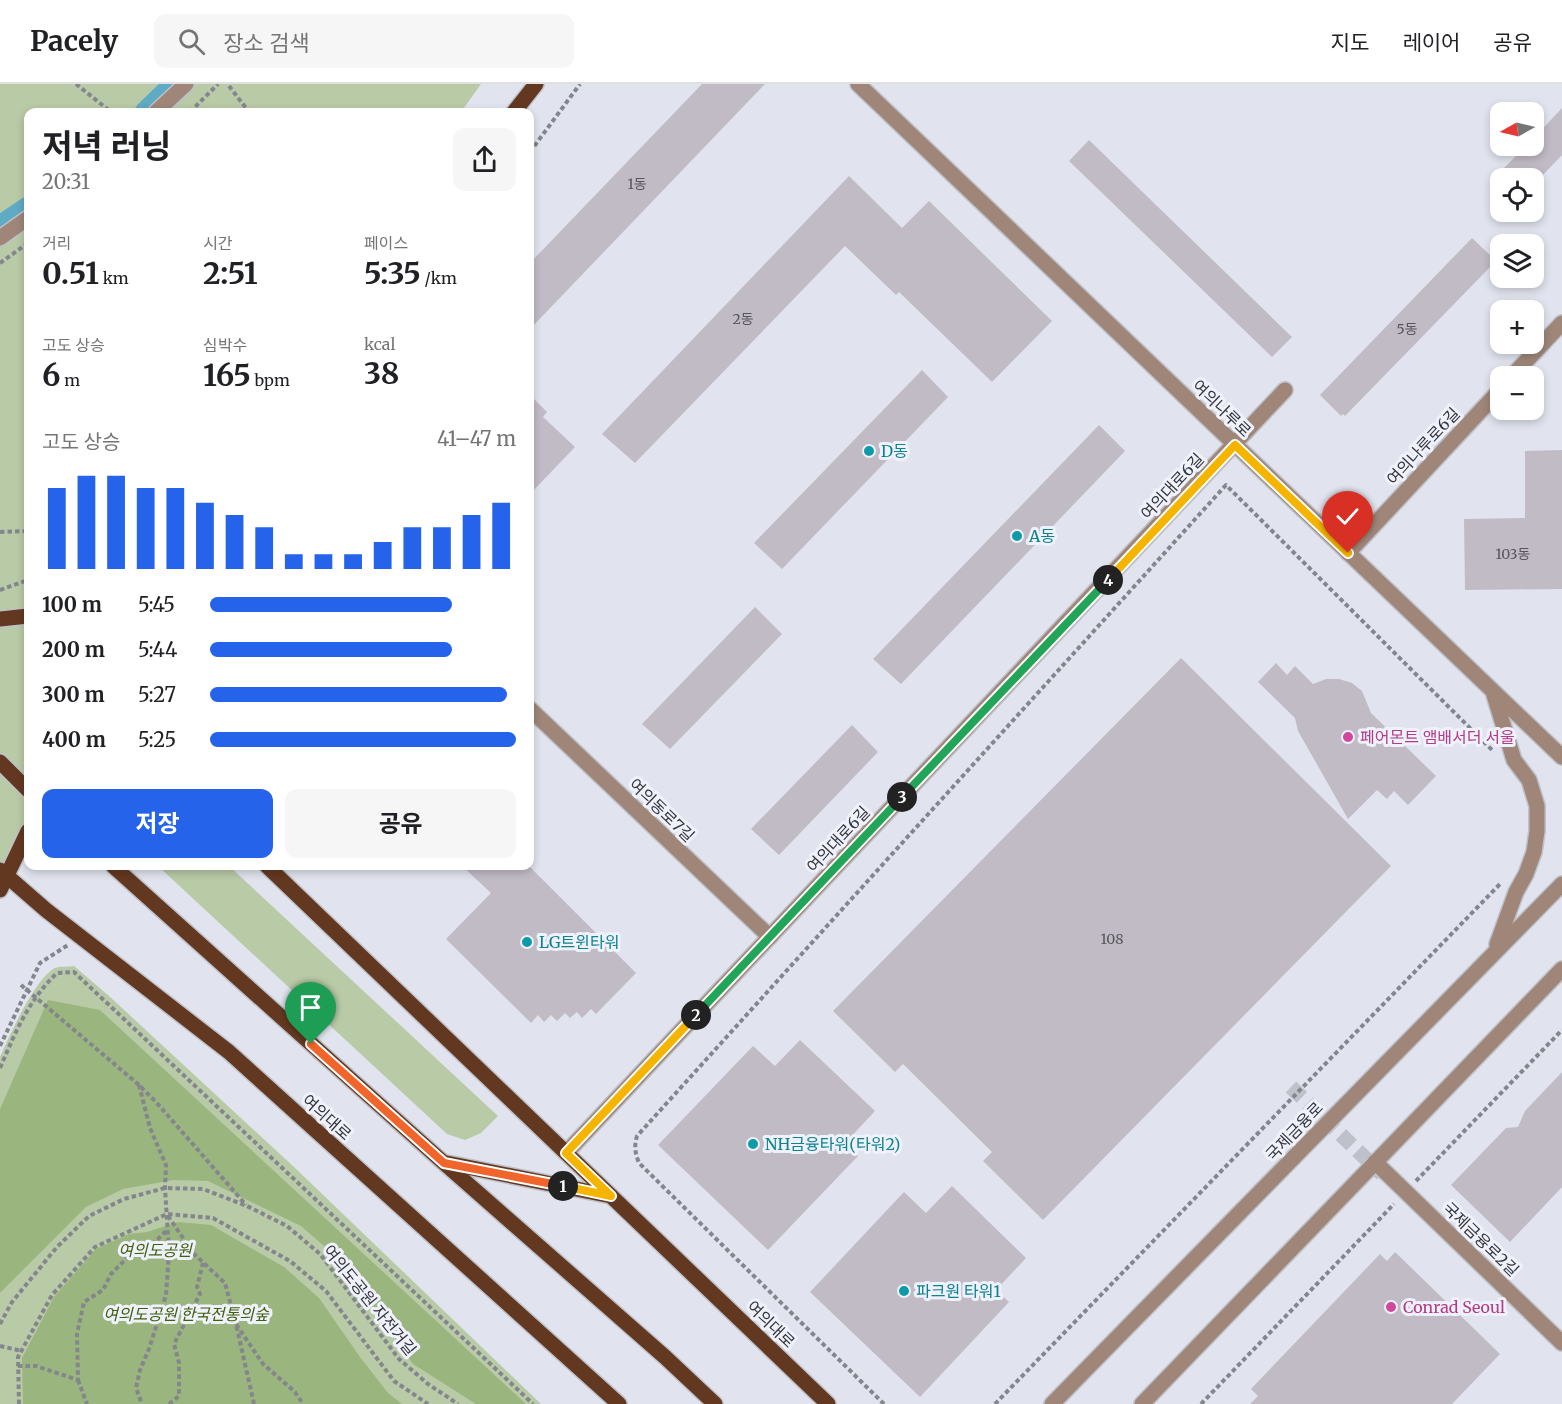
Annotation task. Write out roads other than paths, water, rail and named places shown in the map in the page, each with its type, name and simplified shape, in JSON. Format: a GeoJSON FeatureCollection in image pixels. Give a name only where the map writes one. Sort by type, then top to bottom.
{"type":"FeatureCollection","features":[{"type":"Feature","properties":{"kind":"main road"},"geometry":{"type":"LineString","coordinates":[[517,108],[536,84]]}},
{"type":"Feature","properties":{"kind":"main road"},"geometry":{"type":"LineString","coordinates":[[0,619],[24,616]]}},
{"type":"Feature","properties":{"kind":"main road"},"geometry":{"type":"LineString","coordinates":[[0,762],[24,786]]}},
{"type":"Feature","properties":{"kind":"main road"},"geometry":{"type":"LineString","coordinates":[[0,891],[3,873],[24,838]]}},
{"type":"Feature","properties":{"kind":"main road"},"geometry":{"type":"LineString","coordinates":[[116,870],[715,1404]]}},
{"type":"Feature","properties":{"kind":"main road","name":"여의대로"},"geometry":{"type":"LineString","coordinates":[[271,870],[828,1404]]}},
{"type":"Feature","properties":{"kind":"main road","name":"여의대로"},"geometry":{"type":"LineString","coordinates":[[3,873],[229,1052],[619,1404]]}},
{"type":"Feature","properties":{"kind":"main road"},"geometry":{"type":"LineString","coordinates":[[444,1163],[611,1196]]}},
{"type":"Feature","properties":{"kind":"street"},"geometry":{"type":"LineString","coordinates":[[160,108],[186,84]]}},
{"type":"Feature","properties":{"kind":"street","name":"여의나루로"},"geometry":{"type":"LineString","coordinates":[[858,84],[1562,757]]}},
{"type":"Feature","properties":{"kind":"street"},"geometry":{"type":"LineString","coordinates":[[0,238],[24,221]]}},
{"type":"Feature","properties":{"kind":"street"},"geometry":{"type":"LineString","coordinates":[[1521,366],[1562,323]]}},
{"type":"Feature","properties":{"kind":"street","name":"여의대로6길"},"geometry":{"type":"LineString","coordinates":[[566,1153],[1285,390]]}},
{"type":"Feature","properties":{"kind":"street","name":"여의나루로6길"},"geometry":{"type":"LineString","coordinates":[[1348,553],[1490,401]]}},
{"type":"Feature","properties":{"kind":"street"},"geometry":{"type":"LineString","coordinates":[[1493,692],[1514,760],[1529,780],[1537,806],[1538,831],[1526,874],[1516,892],[1494,951]]}},
{"type":"Feature","properties":{"kind":"street","name":"여의동로7길"},"geometry":{"type":"LineString","coordinates":[[534,713],[770,937]]}},
{"type":"Feature","properties":{"kind":"street","name":"국제금융로"},"geometry":{"type":"LineString","coordinates":[[1052,1404],[1562,884]]}},
{"type":"Feature","properties":{"kind":"street"},"geometry":{"type":"LineString","coordinates":[[1142,1404],[1562,969]]}},
{"type":"Feature","properties":{"kind":"street","name":"국제금융로2길"},"geometry":{"type":"LineString","coordinates":[[1375,1162],[1562,1342]]}},
{"type":"Feature","properties":{"kind":"waterway"},"geometry":{"type":"LineString","coordinates":[[149,108],[174,84]]}},
{"type":"Feature","properties":{"kind":"waterway"},"geometry":{"type":"LineString","coordinates":[[0,226],[24,210]]}},
{"type":"Feature","properties":{"kind":"tunnel"},"geometry":{"type":"LineString","coordinates":[[1291,1087],[1382,1174]]}},
{"type":"Feature","properties":{"kind":"place","name":"D동"},"geometry":{"type":"Point","coordinates":[869,451]}},
{"type":"Feature","properties":{"kind":"place","name":"A동"},"geometry":{"type":"Point","coordinates":[1017,536]}},
{"type":"Feature","properties":{"kind":"place","name":"페어몬트 앰배서더 서울"},"geometry":{"type":"Point","coordinates":[1348,737]}},
{"type":"Feature","properties":{"kind":"place","name":"LG트윈타워"},"geometry":{"type":"Point","coordinates":[527,942]}},
{"type":"Feature","properties":{"kind":"place","name":"NH금융타워(타워2)"},"geometry":{"type":"Point","coordinates":[753,1144]}},
{"type":"Feature","properties":{"kind":"place","name":"파크원 타워1"},"geometry":{"type":"Point","coordinates":[904,1291]}},
{"type":"Feature","properties":{"kind":"place","name":"Conrad Seoul"},"geometry":{"type":"Point","coordinates":[1391,1307]}},
{"type":"Feature","properties":{"kind":"park label","name":"여의도공원"},"geometry":{"type":"Point","coordinates":[155,1250]}},
{"type":"Feature","properties":{"kind":"park label","name":"여의도공원 한국전통의숲"},"geometry":{"type":"Point","coordinates":[186,1314]}}]}
